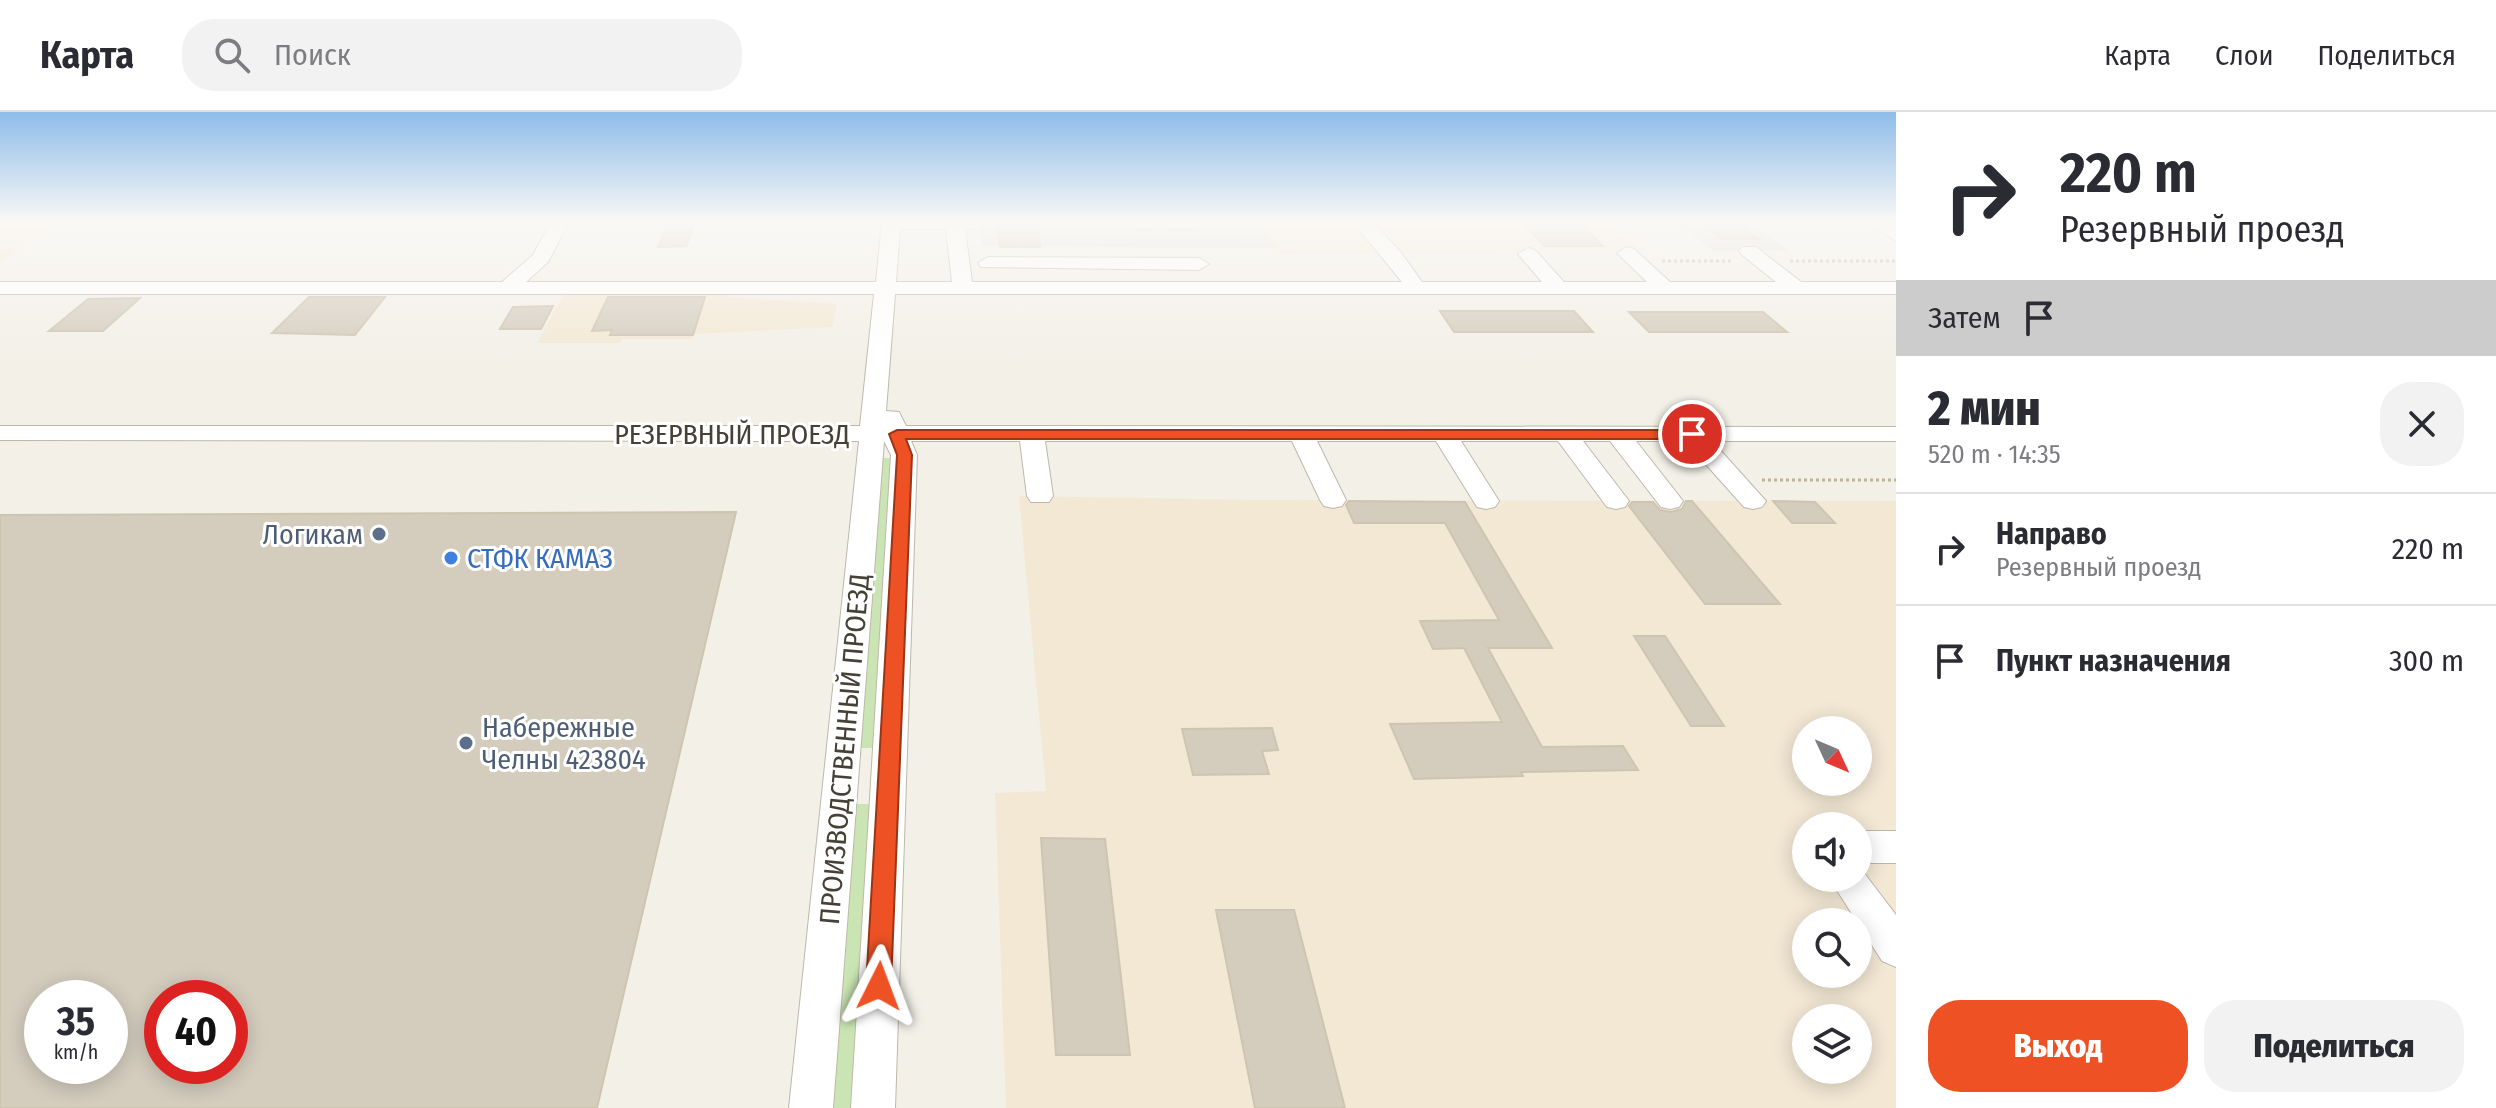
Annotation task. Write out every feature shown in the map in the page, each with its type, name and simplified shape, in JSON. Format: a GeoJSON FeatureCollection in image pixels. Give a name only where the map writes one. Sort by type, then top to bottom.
{"type":"FeatureCollection","features":[{"type":"Feature","properties":{"kind":"street"},"geometry":{"type":"LineString","coordinates":[[507,288],[529,268]]}},
{"type":"Feature","properties":{"kind":"street","name":"ПРОИЗВОДСТВЕННЫЙ ПРОЕЗД"},"geometry":{"type":"LineString","coordinates":[[811,1108],[841,776],[884,434],[878,389],[888,268]]}},
{"type":"Feature","properties":{"kind":"street"},"geometry":{"type":"LineString","coordinates":[[961,268],[963,288]]}},
{"type":"Feature","properties":{"kind":"street"},"geometry":{"type":"LineString","coordinates":[[1200,268],[1206,288]]}},
{"type":"Feature","properties":{"kind":"street"},"geometry":{"type":"LineString","coordinates":[[1402,268],[1416,288]]}},
{"type":"Feature","properties":{"kind":"street"},"geometry":{"type":"LineString","coordinates":[[1541,268],[1558,288]]}},
{"type":"Feature","properties":{"kind":"street"},"geometry":{"type":"LineString","coordinates":[[1644,268],[1665,288]]}},
{"type":"Feature","properties":{"kind":"street"},"geometry":{"type":"LineString","coordinates":[[1771,268],[1796,288]]}},
{"type":"Feature","properties":{"kind":"street"},"geometry":{"type":"LineString","coordinates":[[0,288],[1896,288]]}},
{"type":"Feature","properties":{"kind":"street","name":"РЕЗЕРВНЫЙ ПРОЕЗД"},"geometry":{"type":"LineString","coordinates":[[0,433],[1896,434]]}},
{"type":"Feature","properties":{"kind":"street","name":"ПРОИЗВОДСТВЕННЫЙ ПРОЕЗД"},"geometry":{"type":"LineString","coordinates":[[873,1108],[904,455],[884,434]]}},
{"type":"Feature","properties":{"kind":"street"},"geometry":{"type":"LineString","coordinates":[[1565,434],[1616,501]]}},
{"type":"Feature","properties":{"kind":"street"},"geometry":{"type":"LineString","coordinates":[[1617,434],[1670,501]]}},
{"type":"Feature","properties":{"kind":"street"},"geometry":{"type":"LineString","coordinates":[[1692,434],[1753,501]]}},
{"type":"Feature","properties":{"kind":"street"},"geometry":{"type":"LineString","coordinates":[[1032,435],[1040,496]]}},
{"type":"Feature","properties":{"kind":"street"},"geometry":{"type":"LineString","coordinates":[[1302,435],[1333,500]]}},
{"type":"Feature","properties":{"kind":"street"},"geometry":{"type":"LineString","coordinates":[[1445,435],[1486,501]]}},
{"type":"Feature","properties":{"kind":"street"},"geometry":{"type":"LineString","coordinates":[[841,776],[889,775]]}},
{"type":"Feature","properties":{"kind":"street"},"geometry":{"type":"LineString","coordinates":[[1872,847],[1896,847]]}},
{"type":"Feature","properties":{"kind":"street"},"geometry":{"type":"LineString","coordinates":[[1858,892],[1896,948]]}},
{"type":"Feature","properties":{"kind":"path"},"geometry":{"type":"LineString","coordinates":[[1733,480],[1896,480]]}},
{"type":"Feature","properties":{"kind":"shaded area"},"geometry":{"type":"Polygon","coordinates":[[[564,293],[728,294],[728,297],[837,304],[832,327],[694,334],[692,339],[622,339],[620,343],[537,343],[564,293]]]}},
{"type":"Feature","properties":{"kind":"shaded area"},"geometry":{"type":"Polygon","coordinates":[[[1019,496],[1254,500],[1896,501],[1896,1108],[1006,1108],[995,793],[1046,791],[1019,496]]]}},
{"type":"Feature","properties":{"kind":"green space"},"geometry":{"type":"Polygon","coordinates":[[[881,458],[893,458],[877,748],[860,748],[881,458]]]}},
{"type":"Feature","properties":{"kind":"green space"},"geometry":{"type":"Polygon","coordinates":[[[852,804],[872,804],[853,1108],[829,1108],[852,804]]]}},
{"type":"Feature","properties":{"kind":"building"},"geometry":{"type":"Polygon","coordinates":[[[309,297],[385,297],[355,335],[272,333],[309,297]]]}},
{"type":"Feature","properties":{"kind":"building"},"geometry":{"type":"Polygon","coordinates":[[[608,297],[705,297],[693,335],[610,335],[612,330],[592,331],[608,297]]]}},
{"type":"Feature","properties":{"kind":"building"},"geometry":{"type":"Polygon","coordinates":[[[140,298],[103,331],[49,331],[88,299],[140,298]]]}},
{"type":"Feature","properties":{"kind":"building"},"geometry":{"type":"Polygon","coordinates":[[[553,306],[541,329],[500,329],[513,307],[553,306]]]}},
{"type":"Feature","properties":{"kind":"building"},"geometry":{"type":"Polygon","coordinates":[[[1440,311],[1574,311],[1593,332],[1454,332],[1440,311]]]}},
{"type":"Feature","properties":{"kind":"building"},"geometry":{"type":"Polygon","coordinates":[[[1629,312],[1763,312],[1787,332],[1649,332],[1629,312]]]}},
{"type":"Feature","properties":{"kind":"building"},"geometry":{"type":"Polygon","coordinates":[[[1349,501],[1465,502],[1552,648],[1488,648],[1542,747],[1623,746],[1638,770],[1521,772],[1523,776],[1414,779],[1390,724],[1502,722],[1464,648],[1433,649],[1420,621],[1499,620],[1445,523],[1354,523],[1346,505],[1349,501]]]}},
{"type":"Feature","properties":{"kind":"building"},"geometry":{"type":"Polygon","coordinates":[[[1686,501],[1692,501],[1780,604],[1705,604],[1629,506],[1632,502],[1653,502],[1660,510],[1671,512],[1682,509],[1686,501]]]}},
{"type":"Feature","properties":{"kind":"building"},"geometry":{"type":"Polygon","coordinates":[[[1773,501],[1815,502],[1835,523],[1792,523],[1773,501]]]}},
{"type":"Feature","properties":{"kind":"building"},"geometry":{"type":"Polygon","coordinates":[[[736,512],[597,1108],[0,1108],[0,515],[736,512]]]}},
{"type":"Feature","properties":{"kind":"building"},"geometry":{"type":"Polygon","coordinates":[[[1634,636],[1665,636],[1724,726],[1691,726],[1634,636]]]}},
{"type":"Feature","properties":{"kind":"building"},"geometry":{"type":"Polygon","coordinates":[[[1272,728],[1278,750],[1262,751],[1269,774],[1193,775],[1182,729],[1272,728]]]}},
{"type":"Feature","properties":{"kind":"building"},"geometry":{"type":"Polygon","coordinates":[[[1041,838],[1105,839],[1130,1055],[1056,1055],[1041,838]]]}},
{"type":"Feature","properties":{"kind":"building"},"geometry":{"type":"Polygon","coordinates":[[[1216,910],[1294,910],[1345,1108],[1255,1108],[1216,910]]]}},
{"type":"Feature","properties":{"kind":"place","name":"Логикам"},"geometry":{"type":"Point","coordinates":[379,534]}},
{"type":"Feature","properties":{"kind":"place","name":"СТФК КАМАЗ"},"geometry":{"type":"Point","coordinates":[451,558]}},
{"type":"Feature","properties":{"kind":"place","name":"Набережные Челны 423804"},"geometry":{"type":"Point","coordinates":[466,743]}},
{"type":"Feature","properties":{"kind":"route"},"geometry":{"type":"LineString","coordinates":[[879,986],[904,455],[897,434],[1692,434]]}}]}
